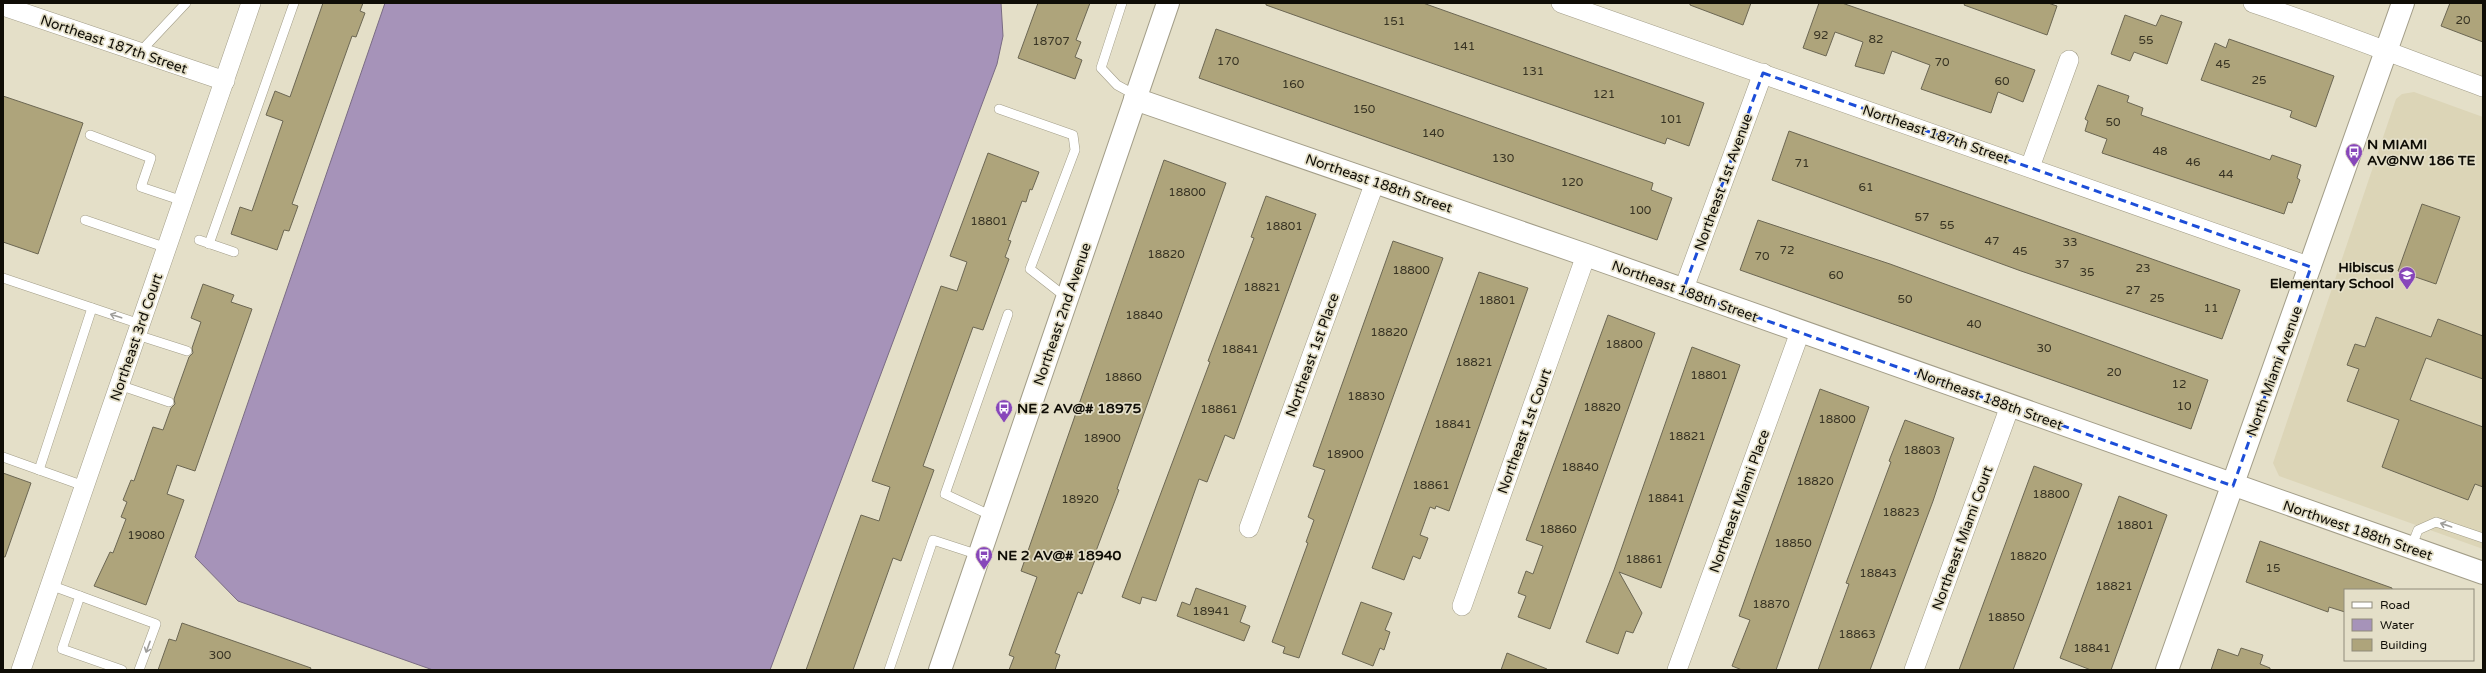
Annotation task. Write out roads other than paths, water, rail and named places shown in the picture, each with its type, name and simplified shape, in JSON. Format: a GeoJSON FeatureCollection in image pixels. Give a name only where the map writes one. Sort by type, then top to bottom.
{"type":"FeatureCollection","features":[{"type":"Feature","properties":{"kind":"street","name":"Northeast 3rd Court"},"geometry":{"type":"LineString","coordinates":[[20,670],[251,3]]}},
{"type":"Feature","properties":{"kind":"street","name":"Northeast 2nd Avenue"},"geometry":{"type":"LineString","coordinates":[[940,670],[1168,3]]}},
{"type":"Feature","properties":{"kind":"street","name":"Northeast 187th Street"},"geometry":{"type":"LineString","coordinates":[[1561,3],[2311,267]]}},
{"type":"Feature","properties":{"kind":"street"},"geometry":{"type":"LineString","coordinates":[[2253,3],[2358,39],[2386,52],[2483,87]]}},
{"type":"Feature","properties":{"kind":"street","name":"North Miami Avenue"},"geometry":{"type":"LineString","coordinates":[[2167,670],[2311,267],[2403,3]]}},
{"type":"Feature","properties":{"kind":"street","name":"Northeast 187th Street"},"geometry":{"type":"LineString","coordinates":[[3,6],[225,81]]}},
{"type":"Feature","properties":{"kind":"street"},"geometry":{"type":"LineString","coordinates":[[2030,167],[2069,60]]}},
{"type":"Feature","properties":{"kind":"street","name":"Northeast 1st Avenue"},"geometry":{"type":"LineString","coordinates":[[1683,291],[1763,73]]}},
{"type":"Feature","properties":{"kind":"street","name":"Northeast 188th Street"},"geometry":{"type":"LineString","coordinates":[[1136,97],[1586,255],[1683,291],[2233,486]]}},
{"type":"Feature","properties":{"kind":"street","name":"Northeast 1st Place"},"geometry":{"type":"LineString","coordinates":[[1249,528],[1375,182]]}},
{"type":"Feature","properties":{"kind":"street","name":"Northeast 1st Court"},"geometry":{"type":"LineString","coordinates":[[1462,606],[1586,255]]}},
{"type":"Feature","properties":{"kind":"street","name":"Northeast Miami Place"},"geometry":{"type":"LineString","coordinates":[[1677,670],[1800,332]]}},
{"type":"Feature","properties":{"kind":"street","name":"Northeast Miami Court"},"geometry":{"type":"LineString","coordinates":[[1914,670],[2010,406]]}},
{"type":"Feature","properties":{"kind":"street","name":"Northwest 188th Street"},"geometry":{"type":"LineString","coordinates":[[2233,486],[2483,573]]}},
{"type":"Feature","properties":{"kind":"lane"},"geometry":{"type":"LineString","coordinates":[[140,52],[186,3]]}},
{"type":"Feature","properties":{"kind":"lane"},"geometry":{"type":"LineString","coordinates":[[209,244],[294,3]]}},
{"type":"Feature","properties":{"kind":"lane"},"geometry":{"type":"LineString","coordinates":[[1122,3],[1101,68],[1117,85],[1136,97]]}},
{"type":"Feature","properties":{"kind":"lane"},"geometry":{"type":"LineString","coordinates":[[999,109],[1073,135],[1075,150],[1030,269],[1067,298]]}},
{"type":"Feature","properties":{"kind":"lane"},"geometry":{"type":"LineString","coordinates":[[90,135],[151,158],[141,187],[183,201]]}},
{"type":"Feature","properties":{"kind":"lane"},"geometry":{"type":"LineString","coordinates":[[85,220],[167,248]]}},
{"type":"Feature","properties":{"kind":"lane"},"geometry":{"type":"LineString","coordinates":[[199,240],[234,252]]}},
{"type":"Feature","properties":{"kind":"lane"},"geometry":{"type":"LineString","coordinates":[[3,278],[92,308],[187,351]]}},
{"type":"Feature","properties":{"kind":"lane"},"geometry":{"type":"LineString","coordinates":[[39,470],[92,308]]}},
{"type":"Feature","properties":{"kind":"lane"},"geometry":{"type":"LineString","coordinates":[[992,516],[945,494],[1008,314]]}},
{"type":"Feature","properties":{"kind":"lane"},"geometry":{"type":"LineString","coordinates":[[119,385],[169,402]]}},
{"type":"Feature","properties":{"kind":"lane"},"geometry":{"type":"LineString","coordinates":[[3,457],[84,486]]}},
{"type":"Feature","properties":{"kind":"lane"},"geometry":{"type":"LineString","coordinates":[[2411,548],[2418,530],[2436,522],[2483,538]]}},
{"type":"Feature","properties":{"kind":"lane"},"geometry":{"type":"LineString","coordinates":[[889,670],[933,540],[979,555]]}},
{"type":"Feature","properties":{"kind":"lane"},"geometry":{"type":"LineString","coordinates":[[50,585],[156,624],[139,670]]}},
{"type":"Feature","properties":{"kind":"lane"},"geometry":{"type":"LineString","coordinates":[[80,596],[62,649],[122,670]]}},
{"type":"Feature","properties":{"kind":"water"},"geometry":{"type":"Polygon","coordinates":[[[385,3],[1001,3],[1003,36],[997,64],[770,670],[433,670],[238,601],[195,557],[385,3]]]}},
{"type":"Feature","properties":{"kind":"place","name":"N MIAMI AV@NW 186 TE"},"geometry":{"type":"Point","coordinates":[2354,167]}},
{"type":"Feature","properties":{"kind":"place","name":"Hibiscus Elementary School"},"geometry":{"type":"Point","coordinates":[2407,290]}},
{"type":"Feature","properties":{"kind":"place","name":"NE 2 AV@# 18975"},"geometry":{"type":"Point","coordinates":[1004,423]}},
{"type":"Feature","properties":{"kind":"place","name":"NE 2 AV@# 18940"},"geometry":{"type":"Point","coordinates":[984,570]}}]}
